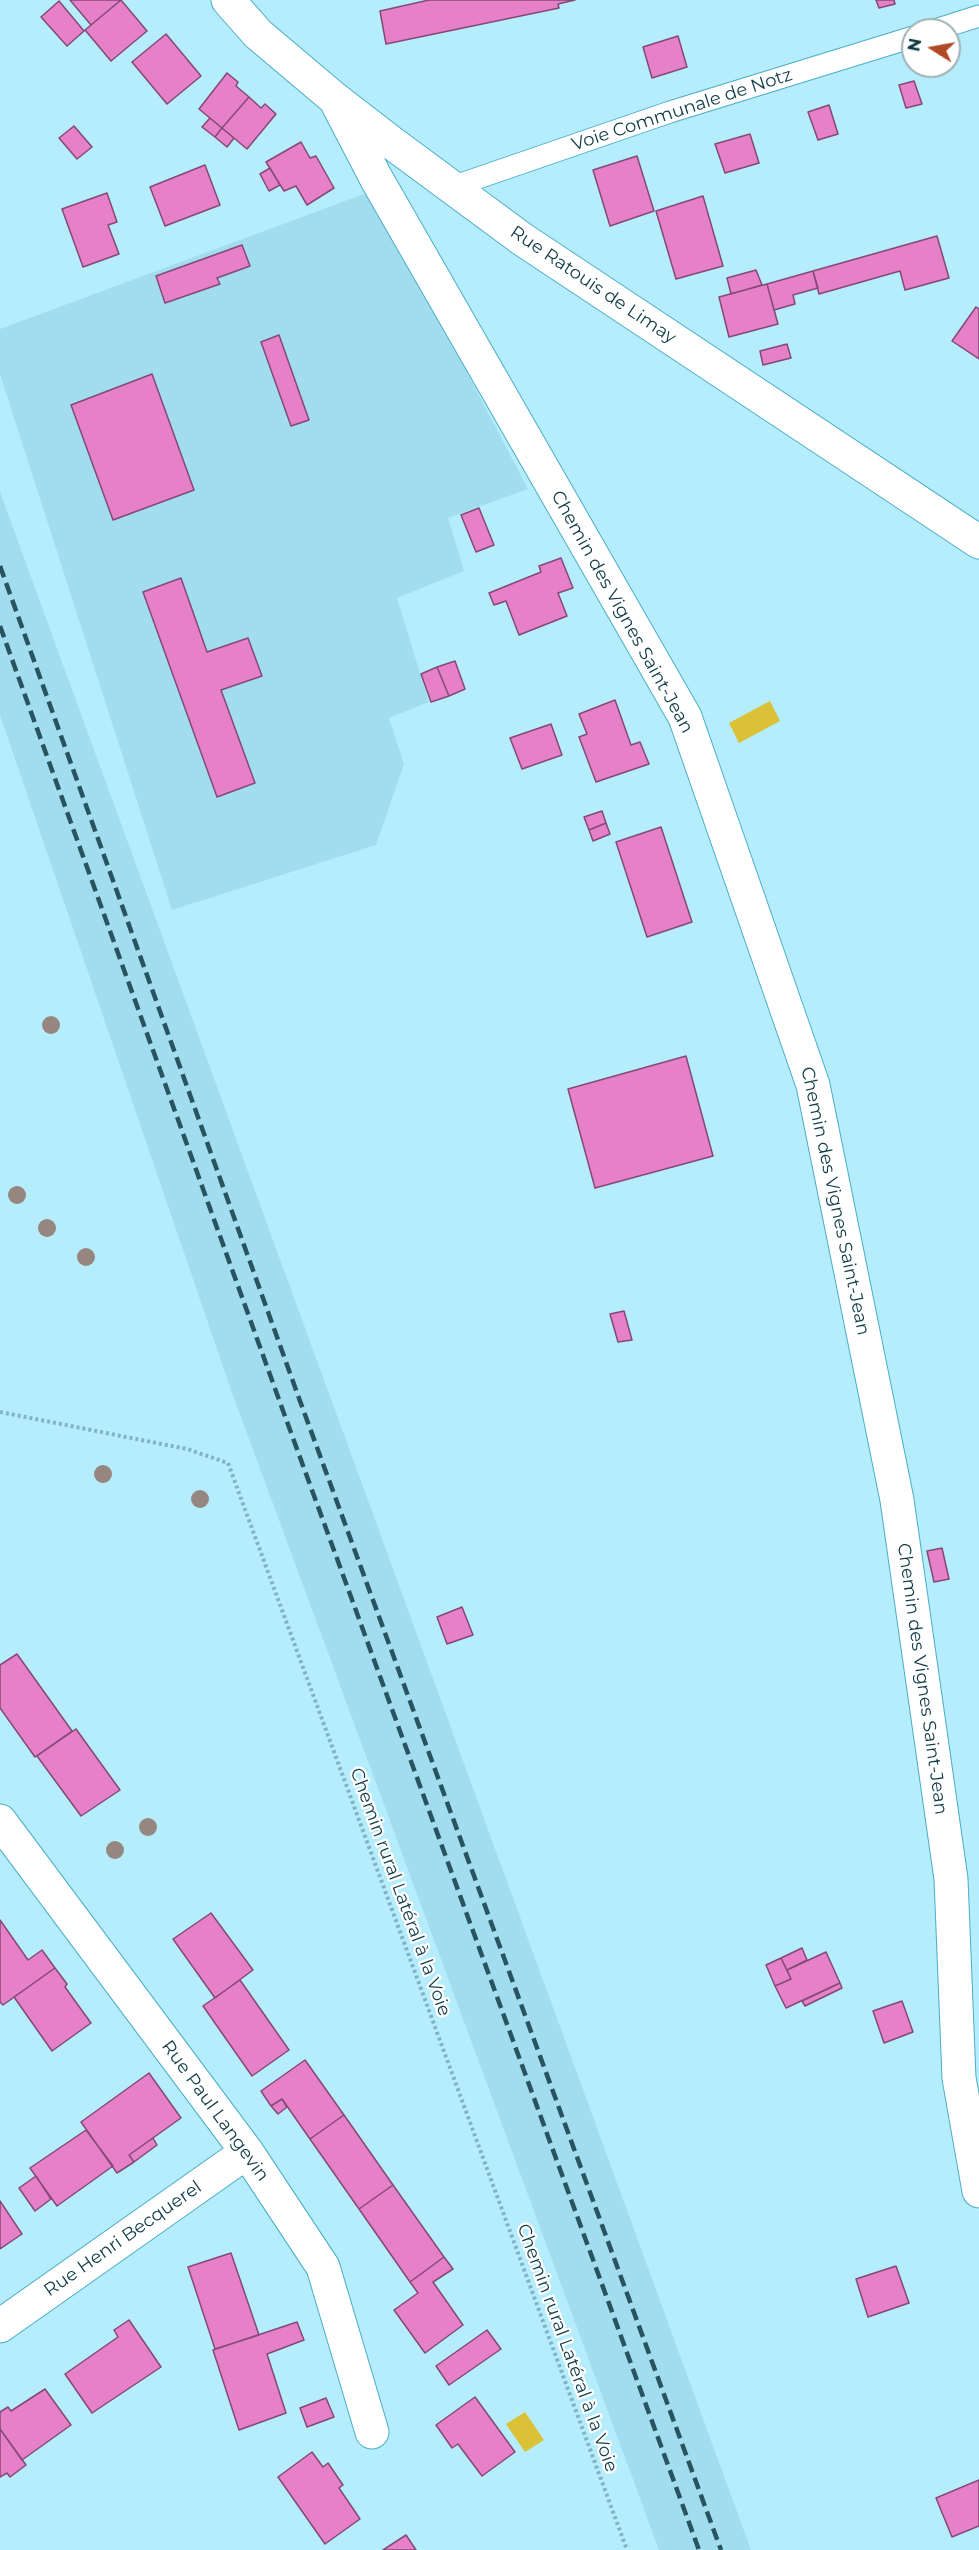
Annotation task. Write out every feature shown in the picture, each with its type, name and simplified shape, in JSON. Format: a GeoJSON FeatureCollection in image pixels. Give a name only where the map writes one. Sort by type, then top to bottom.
{"type":"FeatureCollection","features":[{"type":"Feature","properties":{"kind":"street","name":"Rue Ratouis de Limay"},"geometry":{"type":"LineString","coordinates":[[228,0],[258,34],[335,99],[522,239],[979,542]]}},
{"type":"Feature","properties":{"kind":"street","name":"Chemin des Vignes Saint-Jean"},"geometry":{"type":"LineString","coordinates":[[335,99],[376,178],[685,717],[813,1085],[897,1500],[951,1879],[959,2078],[979,2191]]}},
{"type":"Feature","properties":{"kind":"street","name":"Rue Paul Langevin"},"geometry":{"type":"LineString","coordinates":[[0,1821],[247,2152],[323,2267],[372,2432]]}},
{"type":"Feature","properties":{"kind":"street","name":"Rue Henri Becquerel"},"geometry":{"type":"LineString","coordinates":[[0,2326],[247,2152]]}},
{"type":"Feature","properties":{"kind":"lane"},"geometry":{"type":"LineString","coordinates":[[961,22],[979,16]]}},
{"type":"Feature","properties":{"kind":"lane","name":"Voie Communale de Notz"},"geometry":{"type":"LineString","coordinates":[[452,187],[670,112],[901,41]]}},
{"type":"Feature","properties":{"kind":"path","name":"Chemin rural Latéral à la Voie"},"geometry":{"type":"LineString","coordinates":[[0,1412],[187,1449],[228,1463],[627,2550]]}},
{"type":"Feature","properties":{"kind":"shaded area"},"geometry":{"type":"Polygon","coordinates":[[[372,191],[528,489],[448,518],[464,571],[397,598],[429,702],[389,718],[404,764],[376,845],[172,910],[0,374],[0,329],[372,191]]]}},
{"type":"Feature","properties":{"kind":"shaded area"},"geometry":{"type":"Polygon","coordinates":[[[0,492],[751,2550],[659,2550],[231,1390],[0,715],[0,492]]]}},
{"type":"Feature","properties":{"kind":"shaded area"},"geometry":{"type":"Polygon","coordinates":[[[770,701],[780,721],[739,743],[729,723],[770,701]]]}},
{"type":"Feature","properties":{"kind":"shaded area"},"geometry":{"type":"Polygon","coordinates":[[[525,2412],[544,2440],[525,2452],[506,2424],[525,2412]]]}},
{"type":"Feature","properties":{"kind":"building"},"geometry":{"type":"Polygon","coordinates":[[[70,0],[121,0],[91,25],[70,0]]]}},
{"type":"Feature","properties":{"kind":"building"},"geometry":{"type":"Polygon","coordinates":[[[121,0],[147,31],[111,61],[85,30],[121,0]]]}},
{"type":"Feature","properties":{"kind":"building"},"geometry":{"type":"Polygon","coordinates":[[[429,0],[575,0],[558,4],[559,8],[386,44],[380,11],[429,0]]]}},
{"type":"Feature","properties":{"kind":"building"},"geometry":{"type":"Polygon","coordinates":[[[876,0],[894,0],[895,4],[879,8],[876,0]]]}},
{"type":"Feature","properties":{"kind":"building"},"geometry":{"type":"Polygon","coordinates":[[[59,1],[84,31],[67,46],[41,17],[59,1]]]}},
{"type":"Feature","properties":{"kind":"building"},"geometry":{"type":"Polygon","coordinates":[[[166,34],[201,76],[167,104],[132,62],[166,34]]]}},
{"type":"Feature","properties":{"kind":"building"},"geometry":{"type":"Polygon","coordinates":[[[678,36],[687,67],[652,78],[643,47],[678,36]]]}},
{"type":"Feature","properties":{"kind":"building"},"geometry":{"type":"Polygon","coordinates":[[[227,73],[238,82],[236,86],[249,97],[222,128],[199,109],[227,73]]]}},
{"type":"Feature","properties":{"kind":"building"},"geometry":{"type":"Polygon","coordinates":[[[914,81],[922,104],[906,108],[899,85],[914,81]]]}},
{"type":"Feature","properties":{"kind":"building"},"geometry":{"type":"Polygon","coordinates":[[[249,97],[261,108],[265,104],[276,114],[247,149],[222,128],[249,97]]]}},
{"type":"Feature","properties":{"kind":"building"},"geometry":{"type":"Polygon","coordinates":[[[829,105],[838,134],[818,140],[808,112],[829,105]]]}},
{"type":"Feature","properties":{"kind":"building"},"geometry":{"type":"Polygon","coordinates":[[[210,118],[222,128],[215,137],[202,127],[210,118]]]}},
{"type":"Feature","properties":{"kind":"building"},"geometry":{"type":"Polygon","coordinates":[[[74,126],[92,147],[77,159],[59,138],[74,126]]]}},
{"type":"Feature","properties":{"kind":"building"},"geometry":{"type":"Polygon","coordinates":[[[222,128],[234,138],[227,147],[215,137],[222,128]]]}},
{"type":"Feature","properties":{"kind":"building"},"geometry":{"type":"Polygon","coordinates":[[[750,134],[759,163],[725,173],[715,144],[750,134]]]}},
{"type":"Feature","properties":{"kind":"building"},"geometry":{"type":"Polygon","coordinates":[[[301,142],[310,158],[316,156],[334,188],[307,205],[296,186],[284,191],[266,162],[301,142]]]}},
{"type":"Feature","properties":{"kind":"building"},"geometry":{"type":"Polygon","coordinates":[[[637,156],[654,211],[610,226],[593,170],[637,156]]]}},
{"type":"Feature","properties":{"kind":"building"},"geometry":{"type":"Polygon","coordinates":[[[205,165],[220,205],[165,226],[150,187],[205,165]]]}},
{"type":"Feature","properties":{"kind":"building"},"geometry":{"type":"Polygon","coordinates":[[[270,168],[280,185],[269,191],[260,174],[270,168]]]}},
{"type":"Feature","properties":{"kind":"building"},"geometry":{"type":"Polygon","coordinates":[[[107,193],[117,222],[108,225],[119,254],[83,267],[62,209],[107,193]]]}},
{"type":"Feature","properties":{"kind":"building"},"geometry":{"type":"Polygon","coordinates":[[[703,196],[723,266],[676,279],[656,211],[703,196]]]}},
{"type":"Feature","properties":{"kind":"building"},"geometry":{"type":"Polygon","coordinates":[[[937,236],[949,278],[905,290],[900,271],[819,294],[813,271],[937,236]]]}},
{"type":"Feature","properties":{"kind":"building"},"geometry":{"type":"Polygon","coordinates":[[[242,245],[250,266],[217,278],[220,284],[165,303],[156,276],[242,245]]]}},
{"type":"Feature","properties":{"kind":"building"},"geometry":{"type":"Polygon","coordinates":[[[756,270],[762,285],[731,294],[727,278],[756,270]]]}},
{"type":"Feature","properties":{"kind":"building"},"geometry":{"type":"Polygon","coordinates":[[[813,271],[818,288],[793,295],[795,304],[774,310],[767,284],[813,271]]]}},
{"type":"Feature","properties":{"kind":"building"},"geometry":{"type":"Polygon","coordinates":[[[767,284],[778,324],[729,337],[719,297],[767,284]]]}},
{"type":"Feature","properties":{"kind":"building"},"geometry":{"type":"Polygon","coordinates":[[[976,307],[979,309],[979,359],[952,341],[976,307]]]}},
{"type":"Feature","properties":{"kind":"building"},"geometry":{"type":"Polygon","coordinates":[[[279,335],[309,420],[291,426],[261,342],[279,335]]]}},
{"type":"Feature","properties":{"kind":"building"},"geometry":{"type":"Polygon","coordinates":[[[787,344],[791,358],[763,365],[760,351],[787,344]]]}},
{"type":"Feature","properties":{"kind":"building"},"geometry":{"type":"Polygon","coordinates":[[[152,374],[194,490],[113,520],[71,405],[152,374]]]}},
{"type":"Feature","properties":{"kind":"building"},"geometry":{"type":"Polygon","coordinates":[[[479,508],[494,545],[476,552],[461,515],[479,508]]]}},
{"type":"Feature","properties":{"kind":"building"},"geometry":{"type":"Polygon","coordinates":[[[561,558],[573,588],[558,593],[567,616],[519,635],[506,601],[494,605],[489,593],[541,572],[539,566],[561,558]]]}},
{"type":"Feature","properties":{"kind":"building"},"geometry":{"type":"Polygon","coordinates":[[[181,578],[207,652],[248,638],[262,676],[221,690],[255,783],[217,797],[143,592],[181,578]]]}},
{"type":"Feature","properties":{"kind":"building"},"geometry":{"type":"Polygon","coordinates":[[[455,661],[465,689],[449,696],[437,667],[455,661]]]}},
{"type":"Feature","properties":{"kind":"building"},"geometry":{"type":"Polygon","coordinates":[[[437,667],[449,696],[431,702],[421,674],[437,667]]]}},
{"type":"Feature","properties":{"kind":"building"},"geometry":{"type":"Polygon","coordinates":[[[615,700],[631,745],[640,742],[649,764],[596,782],[579,737],[587,734],[579,714],[615,700]]]}},
{"type":"Feature","properties":{"kind":"building"},"geometry":{"type":"Polygon","coordinates":[[[551,724],[562,755],[522,769],[510,738],[551,724]]]}},
{"type":"Feature","properties":{"kind":"building"},"geometry":{"type":"Polygon","coordinates":[[[602,811],[606,823],[589,830],[584,817],[602,811]]]}},
{"type":"Feature","properties":{"kind":"building"},"geometry":{"type":"Polygon","coordinates":[[[606,823],[610,834],[593,841],[589,830],[606,823]]]}},
{"type":"Feature","properties":{"kind":"building"},"geometry":{"type":"Polygon","coordinates":[[[661,827],[692,922],[647,937],[616,842],[661,827]]]}},
{"type":"Feature","properties":{"kind":"building"},"geometry":{"type":"Polygon","coordinates":[[[686,1056],[713,1156],[595,1188],[568,1089],[686,1056]]]}},
{"type":"Feature","properties":{"kind":"building"},"geometry":{"type":"Polygon","coordinates":[[[624,1311],[632,1340],[618,1342],[610,1314],[624,1311]]]}},
{"type":"Feature","properties":{"kind":"building"},"geometry":{"type":"Polygon","coordinates":[[[942,1548],[949,1579],[934,1582],[927,1551],[942,1548]]]}},
{"type":"Feature","properties":{"kind":"building"},"geometry":{"type":"Polygon","coordinates":[[[462,1607],[473,1635],[447,1644],[437,1617],[462,1607]]]}},
{"type":"Feature","properties":{"kind":"building"},"geometry":{"type":"Polygon","coordinates":[[[17,1654],[72,1731],[35,1757],[0,1708],[0,1665],[17,1654]]]}},
{"type":"Feature","properties":{"kind":"building"},"geometry":{"type":"Polygon","coordinates":[[[76,1729],[120,1790],[81,1816],[37,1756],[76,1729]]]}},
{"type":"Feature","properties":{"kind":"building"},"geometry":{"type":"Polygon","coordinates":[[[211,1913],[253,1970],[215,1998],[173,1939],[211,1913]]]}},
{"type":"Feature","properties":{"kind":"building"},"geometry":{"type":"Polygon","coordinates":[[[0,1920],[28,1960],[42,1950],[55,1968],[3,2005],[0,2002],[0,1920]]]}},
{"type":"Feature","properties":{"kind":"building"},"geometry":{"type":"Polygon","coordinates":[[[802,1948],[807,1960],[787,1970],[781,1958],[802,1948]]]}},
{"type":"Feature","properties":{"kind":"building"},"geometry":{"type":"Polygon","coordinates":[[[826,1952],[840,1983],[786,2008],[775,1986],[791,1979],[787,1970],[826,1952]]]}},
{"type":"Feature","properties":{"kind":"building"},"geometry":{"type":"Polygon","coordinates":[[[781,1958],[791,1979],[775,1986],[766,1965],[781,1958]]]}},
{"type":"Feature","properties":{"kind":"building"},"geometry":{"type":"Polygon","coordinates":[[[55,1968],[67,1984],[65,1987],[91,2023],[52,2051],[14,1997],[55,1968]]]}},
{"type":"Feature","properties":{"kind":"building"},"geometry":{"type":"Polygon","coordinates":[[[240,1980],[289,2050],[252,2076],[203,2006],[240,1980]]]}},
{"type":"Feature","properties":{"kind":"building"},"geometry":{"type":"Polygon","coordinates":[[[840,1983],[842,1988],[805,2006],[802,2001],[840,1983]]]}},
{"type":"Feature","properties":{"kind":"building"},"geometry":{"type":"Polygon","coordinates":[[[902,2001],[913,2032],[884,2043],[873,2011],[902,2001]]]}},
{"type":"Feature","properties":{"kind":"building"},"geometry":{"type":"Polygon","coordinates":[[[305,2060],[344,2115],[310,2139],[282,2099],[271,2106],[261,2091],[305,2060]]]}},
{"type":"Feature","properties":{"kind":"building"},"geometry":{"type":"Polygon","coordinates":[[[149,2073],[181,2118],[129,2155],[134,2162],[117,2173],[81,2122],[149,2073]]]}},
{"type":"Feature","properties":{"kind":"building"},"geometry":{"type":"Polygon","coordinates":[[[282,2099],[287,2107],[278,2114],[271,2106],[282,2099]]]}},
{"type":"Feature","properties":{"kind":"building"},"geometry":{"type":"Polygon","coordinates":[[[344,2115],[393,2185],[359,2209],[310,2139],[344,2115]]]}},
{"type":"Feature","properties":{"kind":"building"},"geometry":{"type":"Polygon","coordinates":[[[86,2130],[113,2166],[57,2206],[30,2168],[86,2130]]]}},
{"type":"Feature","properties":{"kind":"building"},"geometry":{"type":"Polygon","coordinates":[[[153,2138],[157,2145],[134,2162],[129,2155],[153,2138]]]}},
{"type":"Feature","properties":{"kind":"building"},"geometry":{"type":"Polygon","coordinates":[[[36,2176],[51,2199],[35,2211],[19,2188],[36,2176]]]}},
{"type":"Feature","properties":{"kind":"building"},"geometry":{"type":"Polygon","coordinates":[[[393,2185],[444,2257],[410,2282],[359,2209],[393,2185]]]}},
{"type":"Feature","properties":{"kind":"building"},"geometry":{"type":"Polygon","coordinates":[[[0,2201],[22,2234],[0,2249],[0,2201]]]}},
{"type":"Feature","properties":{"kind":"building"},"geometry":{"type":"Polygon","coordinates":[[[231,2253],[259,2335],[215,2349],[188,2267],[231,2253]]]}},
{"type":"Feature","properties":{"kind":"building"},"geometry":{"type":"Polygon","coordinates":[[[444,2257],[453,2269],[433,2282],[463,2325],[425,2353],[394,2310],[418,2293],[410,2282],[444,2257]]]}},
{"type":"Feature","properties":{"kind":"building"},"geometry":{"type":"Polygon","coordinates":[[[896,2266],[909,2303],[868,2317],[856,2279],[896,2266]]]}},
{"type":"Feature","properties":{"kind":"building"},"geometry":{"type":"Polygon","coordinates":[[[129,2320],[161,2367],[92,2413],[65,2374],[118,2337],[114,2330],[129,2320]]]}},
{"type":"Feature","properties":{"kind":"building"},"geometry":{"type":"Polygon","coordinates":[[[297,2322],[304,2340],[267,2354],[286,2413],[239,2430],[213,2350],[297,2322]]]}},
{"type":"Feature","properties":{"kind":"building"},"geometry":{"type":"Polygon","coordinates":[[[487,2330],[501,2349],[449,2385],[436,2366],[487,2330]]]}},
{"type":"Feature","properties":{"kind":"building"},"geometry":{"type":"Polygon","coordinates":[[[45,2389],[71,2425],[22,2460],[0,2429],[0,2412],[8,2407],[11,2411],[45,2389]]]}},
{"type":"Feature","properties":{"kind":"building"},"geometry":{"type":"Polygon","coordinates":[[[475,2397],[515,2452],[482,2476],[458,2444],[452,2448],[436,2425],[475,2397]]]}},
{"type":"Feature","properties":{"kind":"building"},"geometry":{"type":"Polygon","coordinates":[[[326,2398],[334,2417],[307,2427],[300,2408],[326,2398]]]}},
{"type":"Feature","properties":{"kind":"building"},"geometry":{"type":"Polygon","coordinates":[[[0,2429],[26,2465],[10,2477],[7,2473],[0,2477],[0,2429]]]}},
{"type":"Feature","properties":{"kind":"building"},"geometry":{"type":"Polygon","coordinates":[[[312,2452],[323,2467],[328,2463],[343,2485],[339,2488],[360,2519],[325,2544],[278,2477],[312,2452]]]}},
{"type":"Feature","properties":{"kind":"building"},"geometry":{"type":"Polygon","coordinates":[[[979,2480],[979,2526],[952,2537],[936,2498],[979,2480]]]}},
{"type":"Feature","properties":{"kind":"building"},"geometry":{"type":"Polygon","coordinates":[[[406,2535],[416,2550],[383,2550],[406,2535]]]}},
{"type":"Feature","properties":{"kind":"railway"},"geometry":{"type":"LineString","coordinates":[[0,566],[300,1401],[721,2550]]}},
{"type":"Feature","properties":{"kind":"railway"},"geometry":{"type":"LineString","coordinates":[[0,626],[282,1408],[699,2550]]}}]}
